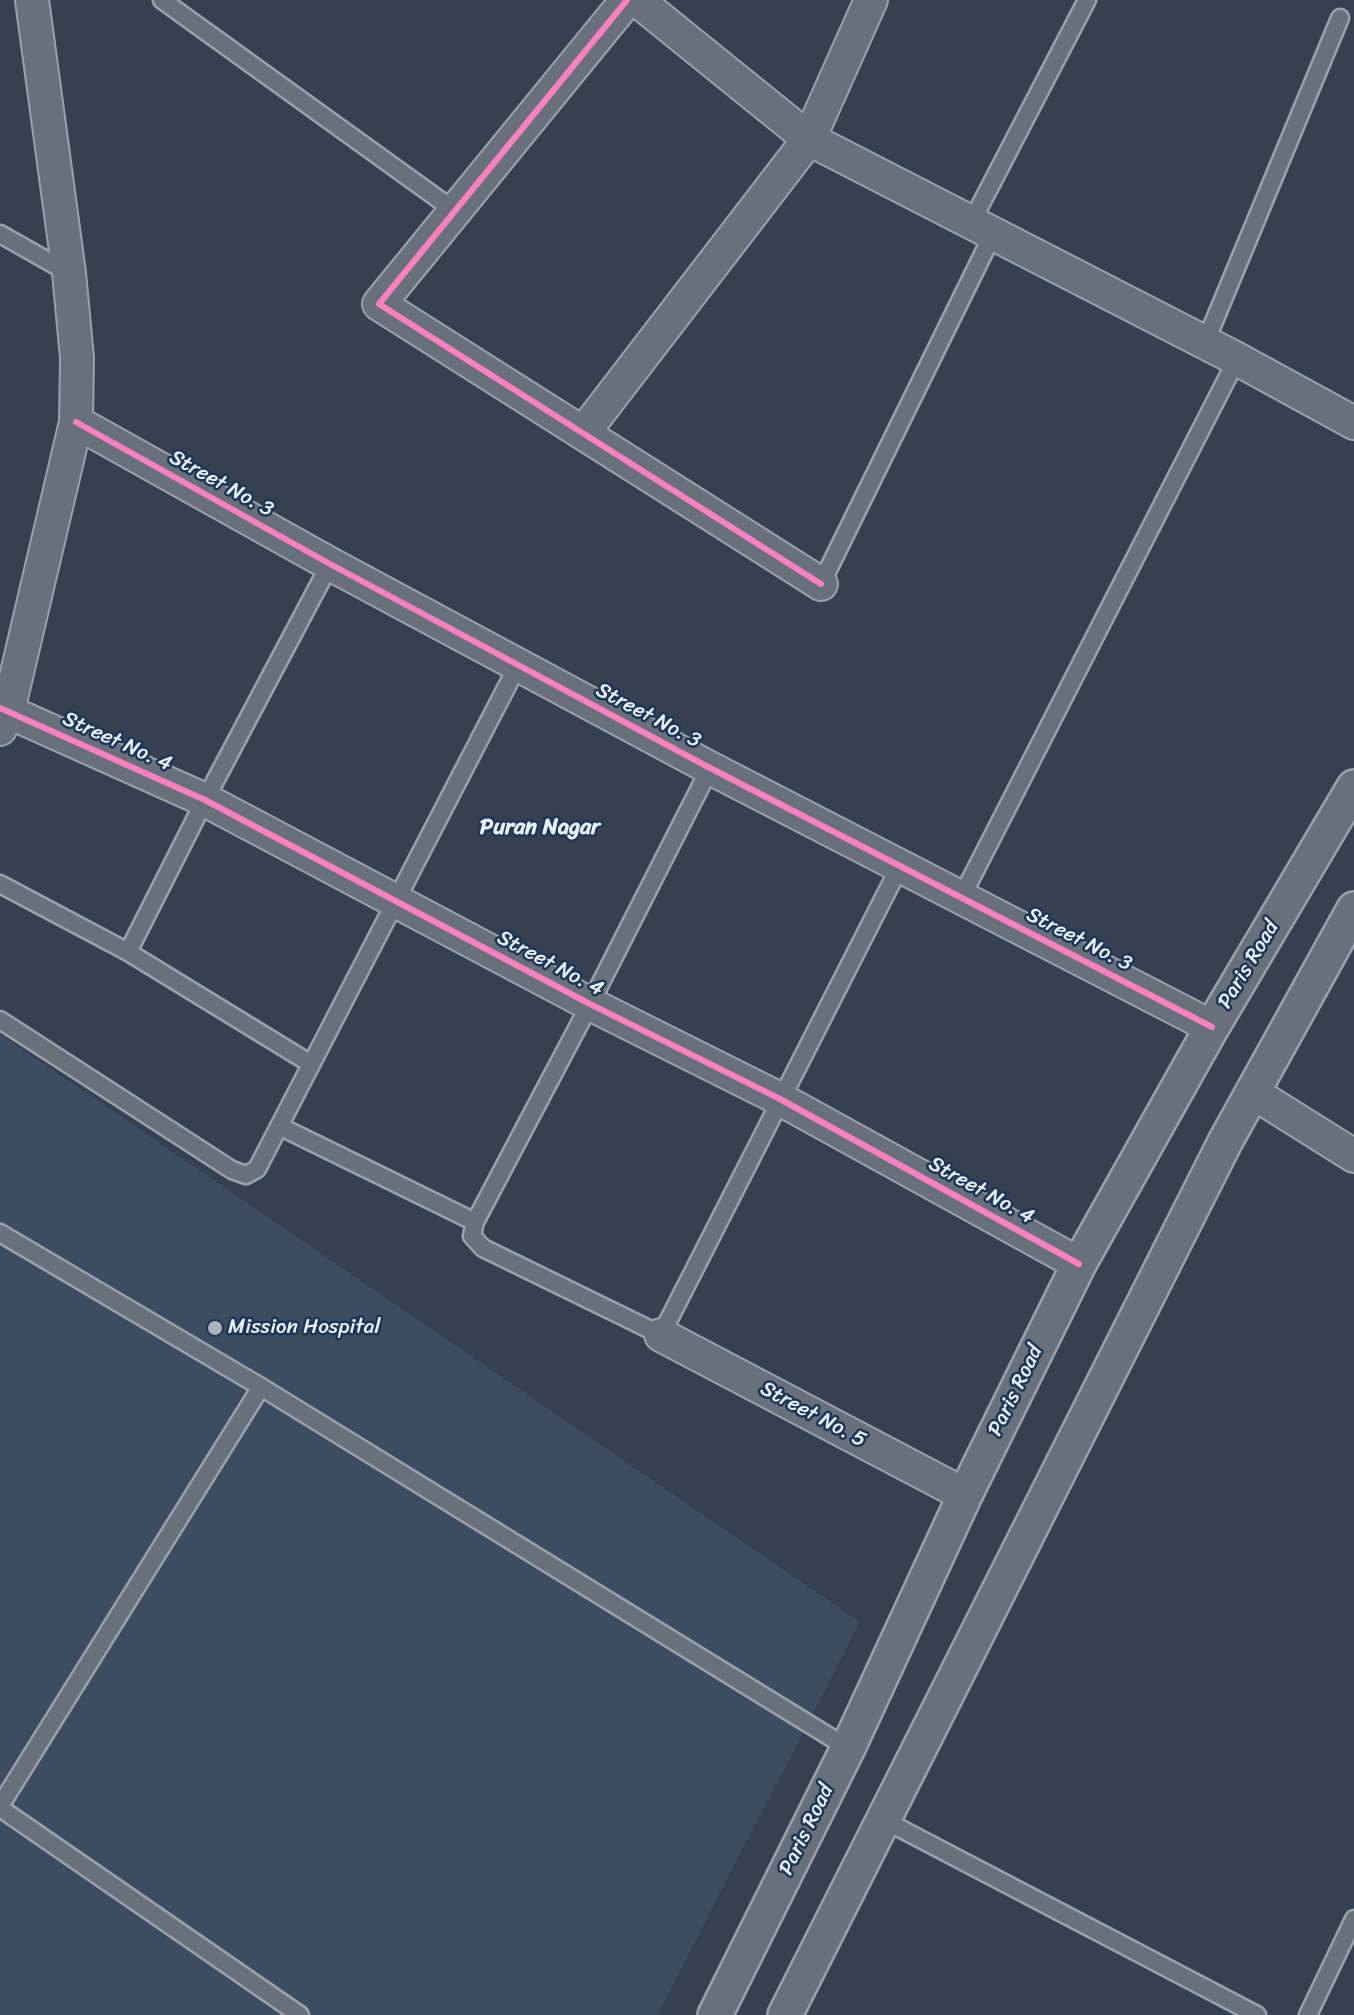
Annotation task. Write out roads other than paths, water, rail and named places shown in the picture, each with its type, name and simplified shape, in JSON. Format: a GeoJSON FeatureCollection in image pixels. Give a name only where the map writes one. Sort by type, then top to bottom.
{"type":"FeatureCollection","features":[{"type":"Feature","properties":{"kind":"main road","name":"Paris Road"},"geometry":{"type":"LineString","coordinates":[[715,2015],[848,1748],[965,1495],[1078,1264],[1212,1027],[1354,787]]}},
{"type":"Feature","properties":{"kind":"main road"},"geometry":{"type":"LineString","coordinates":[[785,2015],[1220,1153],[1354,909]]}},
{"type":"Feature","properties":{"kind":"street"},"geometry":{"type":"LineString","coordinates":[[3,716],[76,422],[77,358],[69,273],[32,0]]}},
{"type":"Feature","properties":{"kind":"street"},"geometry":{"type":"LineString","coordinates":[[627,0],[379,304],[821,584]]}},
{"type":"Feature","properties":{"kind":"street"},"geometry":{"type":"LineString","coordinates":[[637,0],[809,140],[1237,359],[1354,423]]}},
{"type":"Feature","properties":{"kind":"street"},"geometry":{"type":"LineString","coordinates":[[584,432],[809,140],[871,0]]}},
{"type":"Feature","properties":{"kind":"street","name":"Street No. 3"},"geometry":{"type":"LineString","coordinates":[[76,422],[330,564],[710,768],[1212,1027]]}},
{"type":"Feature","properties":{"kind":"street","name":"Street No. 4"},"geometry":{"type":"LineString","coordinates":[[3,716],[205,800],[590,1004],[780,1099],[1078,1264]]}},
{"type":"Feature","properties":{"kind":"street"},"geometry":{"type":"LineString","coordinates":[[1252,1092],[1354,1156]]}},
{"type":"Feature","properties":{"kind":"street","name":"Street No. 5"},"geometry":{"type":"LineString","coordinates":[[661,1335],[965,1495]]}},
{"type":"Feature","properties":{"kind":"lane"},"geometry":{"type":"LineString","coordinates":[[162,0],[455,211]]}},
{"type":"Feature","properties":{"kind":"lane"},"geometry":{"type":"LineString","coordinates":[[821,584],[1087,0]]}},
{"type":"Feature","properties":{"kind":"lane"},"geometry":{"type":"LineString","coordinates":[[1205,343],[1340,18]]}},
{"type":"Feature","properties":{"kind":"lane"},"geometry":{"type":"LineString","coordinates":[[0,234],[69,273]]}},
{"type":"Feature","properties":{"kind":"lane"},"geometry":{"type":"LineString","coordinates":[[961,898],[1237,359]]}},
{"type":"Feature","properties":{"kind":"lane"},"geometry":{"type":"LineString","coordinates":[[128,952],[205,800],[330,564]]}},
{"type":"Feature","properties":{"kind":"lane"},"geometry":{"type":"LineString","coordinates":[[0,1020],[232,1170],[246,1175],[257,1169],[518,665]]}},
{"type":"Feature","properties":{"kind":"lane"},"geometry":{"type":"LineString","coordinates":[[710,768],[590,1004],[475,1222],[472,1236],[483,1248],[661,1335],[900,866]]}},
{"type":"Feature","properties":{"kind":"lane"},"geometry":{"type":"LineString","coordinates":[[0,884],[128,952],[311,1064]]}},
{"type":"Feature","properties":{"kind":"lane"},"geometry":{"type":"LineString","coordinates":[[279,1126],[475,1222]]}},
{"type":"Feature","properties":{"kind":"lane"},"geometry":{"type":"LineString","coordinates":[[0,1233],[261,1387],[848,1748]]}},
{"type":"Feature","properties":{"kind":"lane"},"geometry":{"type":"LineString","coordinates":[[261,1387],[0,1807],[300,2015]]}},
{"type":"Feature","properties":{"kind":"lane"},"geometry":{"type":"LineString","coordinates":[[882,1820],[1257,2015]]}},
{"type":"Feature","properties":{"kind":"lane"},"geometry":{"type":"LineString","coordinates":[[1308,2015],[1354,1919]]}},
{"type":"Feature","properties":{"kind":"place","name":"Mission Hospital"},"geometry":{"type":"Point","coordinates":[215,1328]}},
{"type":"Feature","properties":{"kind":"district","name":"Puran Nagar"},"geometry":{"type":"Point","coordinates":[540,828]}}]}
